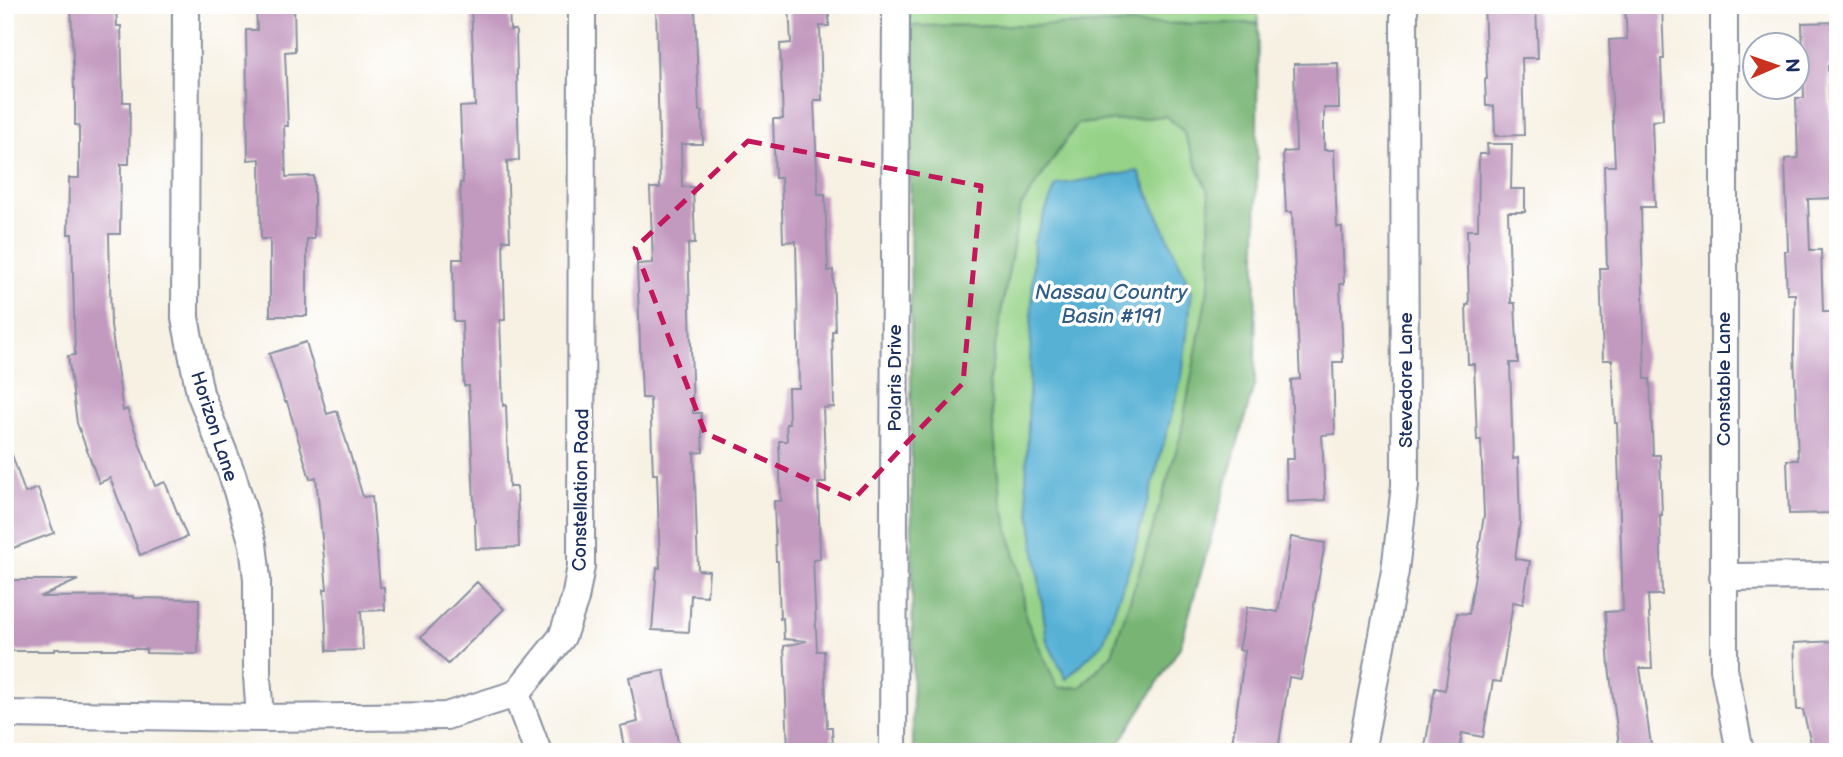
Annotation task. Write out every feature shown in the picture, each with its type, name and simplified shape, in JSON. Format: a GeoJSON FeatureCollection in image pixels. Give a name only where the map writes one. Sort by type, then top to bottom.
{"type":"FeatureCollection","features":[{"type":"Feature","properties":{"kind":"street","name":"Horizon Lane"},"geometry":{"type":"LineString","coordinates":[[186,5],[185,318],[200,393],[232,474],[253,544],[257,579],[260,718]]}},
{"type":"Feature","properties":{"kind":"street","name":"Constellation Road"},"geometry":{"type":"LineString","coordinates":[[516,694],[562,637],[576,599],[581,566],[582,5]]}},
{"type":"Feature","properties":{"kind":"street","name":"Polaris Drive"},"geometry":{"type":"LineString","coordinates":[[893,752],[895,5]]}},
{"type":"Feature","properties":{"kind":"street","name":"Stevedore Lane"},"geometry":{"type":"LineString","coordinates":[[1361,752],[1395,571],[1405,485],[1404,5]]}},
{"type":"Feature","properties":{"kind":"street","name":"Constable Lane"},"geometry":{"type":"LineString","coordinates":[[1724,5],[1724,669],[1740,752]]}},
{"type":"Feature","properties":{"kind":"street"},"geometry":{"type":"LineString","coordinates":[[1723,577],[1838,576]]}},
{"type":"Feature","properties":{"kind":"street"},"geometry":{"type":"LineString","coordinates":[[5,714],[260,718],[446,716],[516,694],[538,752]]}},
{"type":"Feature","properties":{"kind":"highlighted area"},"geometry":{"type":"Polygon","coordinates":[[[748,141],[981,186],[963,383],[853,500],[705,433],[635,248],[748,141]]]}},
{"type":"Feature","properties":{"kind":"green space"},"geometry":{"type":"Polygon","coordinates":[[[902,5],[1258,5],[1258,23],[902,26],[902,5]]]}},
{"type":"Feature","properties":{"kind":"green space"},"geometry":{"type":"Polygon","coordinates":[[[1258,23],[1255,382],[1180,647],[1114,752],[913,752],[909,26],[1258,23]],[[1166,116],[1077,124],[1020,208],[989,380],[1000,497],[1021,579],[1026,619],[1058,688],[1081,687],[1112,654],[1180,438],[1210,277],[1209,194],[1183,131],[1166,116]]]}},
{"type":"Feature","properties":{"kind":"green space","name":"Nassau Country Basin #191"},"geometry":{"type":"Polygon","coordinates":[[[1167,116],[1183,131],[1209,194],[1210,277],[1180,439],[1112,654],[1081,687],[1057,688],[1026,620],[1021,579],[1000,497],[989,380],[1020,208],[1077,124],[1167,116]]]}},
{"type":"Feature","properties":{"kind":"water","name":"Nassau Country Basin #191"},"geometry":{"type":"Polygon","coordinates":[[[1138,171],[1192,291],[1182,377],[1131,562],[1103,643],[1066,679],[1047,641],[1026,483],[1034,241],[1056,185],[1138,171]]]}},
{"type":"Feature","properties":{"kind":"building"},"geometry":{"type":"Polygon","coordinates":[[[71,5],[116,5],[117,26],[121,26],[123,102],[130,102],[129,164],[121,164],[120,234],[109,234],[111,326],[123,411],[127,409],[155,486],[165,482],[187,537],[140,555],[110,478],[99,483],[77,423],[68,356],[75,355],[72,234],[68,234],[69,178],[79,178],[79,125],[75,125],[71,5]]]}},
{"type":"Feature","properties":{"kind":"building"},"geometry":{"type":"Polygon","coordinates":[[[256,5],[294,5],[295,51],[285,52],[288,126],[284,126],[286,177],[314,176],[314,239],[307,239],[307,316],[270,316],[270,239],[261,239],[260,159],[248,160],[246,30],[257,30],[256,5]]]}},
{"type":"Feature","properties":{"kind":"building"},"geometry":{"type":"Polygon","coordinates":[[[471,5],[509,5],[510,30],[516,30],[519,160],[507,161],[510,240],[503,240],[505,320],[500,320],[509,487],[517,487],[519,547],[476,549],[469,386],[464,386],[462,321],[454,321],[453,259],[463,259],[460,107],[475,106],[471,5]]]}},
{"type":"Feature","properties":{"kind":"building"},"geometry":{"type":"Polygon","coordinates":[[[656,5],[695,5],[699,111],[702,111],[703,144],[681,144],[682,187],[693,187],[695,244],[688,244],[693,413],[701,413],[703,452],[694,453],[698,570],[709,571],[707,596],[691,595],[689,632],[652,630],[657,567],[660,568],[657,474],[653,474],[650,398],[642,398],[637,264],[653,263],[650,188],[660,188],[656,5]]]}},
{"type":"Feature","properties":{"kind":"building"},"geometry":{"type":"Polygon","coordinates":[[[789,5],[829,5],[829,26],[820,26],[822,100],[814,100],[818,194],[825,194],[828,271],[833,270],[834,407],[823,408],[826,483],[818,483],[820,559],[813,560],[817,651],[824,651],[827,727],[832,727],[833,752],[788,752],[784,646],[807,641],[784,639],[776,561],[774,501],[781,501],[779,441],[787,441],[788,388],[799,388],[796,241],[783,242],[781,178],[775,178],[773,119],[783,119],[780,44],[791,43],[789,5]]]}},
{"type":"Feature","properties":{"kind":"building"},"geometry":{"type":"Polygon","coordinates":[[[1484,5],[1536,5],[1538,58],[1522,58],[1524,135],[1495,136],[1494,106],[1486,106],[1484,5]]]}},
{"type":"Feature","properties":{"kind":"building"},"geometry":{"type":"Polygon","coordinates":[[[1625,5],[1662,5],[1664,59],[1661,59],[1663,120],[1652,121],[1655,207],[1641,207],[1645,379],[1650,379],[1653,455],[1660,455],[1662,515],[1662,595],[1648,595],[1652,668],[1640,668],[1652,752],[1620,752],[1605,612],[1623,611],[1617,423],[1612,360],[1603,360],[1600,268],[1607,268],[1604,166],[1615,166],[1609,40],[1627,39],[1625,5]]]}},
{"type":"Feature","properties":{"kind":"building"},"geometry":{"type":"Polygon","coordinates":[[[1838,22],[1838,66],[1828,66],[1830,118],[1838,118],[1838,141],[1835,141],[1837,198],[1808,199],[1810,250],[1821,250],[1823,312],[1838,312],[1838,446],[1830,446],[1833,513],[1789,514],[1787,460],[1798,460],[1795,294],[1787,294],[1785,159],[1798,158],[1796,102],[1812,102],[1812,32],[1802,32],[1802,23],[1838,22]]]}},
{"type":"Feature","properties":{"kind":"building"},"geometry":{"type":"Polygon","coordinates":[[[1338,63],[1339,108],[1324,108],[1324,150],[1334,150],[1337,227],[1342,227],[1344,284],[1340,284],[1343,362],[1333,362],[1335,434],[1322,435],[1325,500],[1287,502],[1286,459],[1294,459],[1291,380],[1300,379],[1292,212],[1286,212],[1283,152],[1296,151],[1294,64],[1338,63]]]}},
{"type":"Feature","properties":{"kind":"building"},"geometry":{"type":"Polygon","coordinates":[[[1487,144],[1512,144],[1511,189],[1525,189],[1525,212],[1508,212],[1511,303],[1515,303],[1518,363],[1510,363],[1513,459],[1518,458],[1520,522],[1515,559],[1530,561],[1523,604],[1513,602],[1501,682],[1493,681],[1483,737],[1462,733],[1459,752],[1454,752],[1425,747],[1435,688],[1445,690],[1457,613],[1469,614],[1484,515],[1481,440],[1477,440],[1474,364],[1468,364],[1466,305],[1469,305],[1467,230],[1478,230],[1479,154],[1488,154],[1487,144]]]}},
{"type":"Feature","properties":{"kind":"building"},"geometry":{"type":"Polygon","coordinates":[[[306,342],[327,414],[337,411],[363,497],[372,496],[380,587],[384,587],[385,610],[361,611],[363,650],[327,651],[324,589],[327,589],[316,477],[310,479],[287,402],[269,354],[306,342]]]}},
{"type":"Feature","properties":{"kind":"building"},"geometry":{"type":"Polygon","coordinates":[[[9,446],[25,493],[38,488],[54,533],[5,551],[5,447],[9,446]]]}},
{"type":"Feature","properties":{"kind":"building"},"geometry":{"type":"Polygon","coordinates":[[[1291,537],[1325,543],[1301,679],[1289,677],[1278,751],[1232,744],[1245,651],[1239,650],[1247,607],[1278,612],[1291,537]]]}},
{"type":"Feature","properties":{"kind":"building"},"geometry":{"type":"Polygon","coordinates":[[[10,580],[78,580],[40,597],[133,596],[199,599],[198,654],[146,653],[146,649],[10,651],[10,580]]]}},
{"type":"Feature","properties":{"kind":"building"},"geometry":{"type":"Polygon","coordinates":[[[477,582],[504,609],[448,664],[421,637],[477,582]]]}},
{"type":"Feature","properties":{"kind":"building"},"geometry":{"type":"Polygon","coordinates":[[[1838,641],[1838,672],[1834,673],[1838,752],[1813,752],[1803,710],[1797,710],[1794,643],[1838,641]]]}},
{"type":"Feature","properties":{"kind":"building"},"geometry":{"type":"Polygon","coordinates":[[[664,670],[680,752],[625,752],[620,726],[638,722],[629,677],[664,670]]]}}]}
